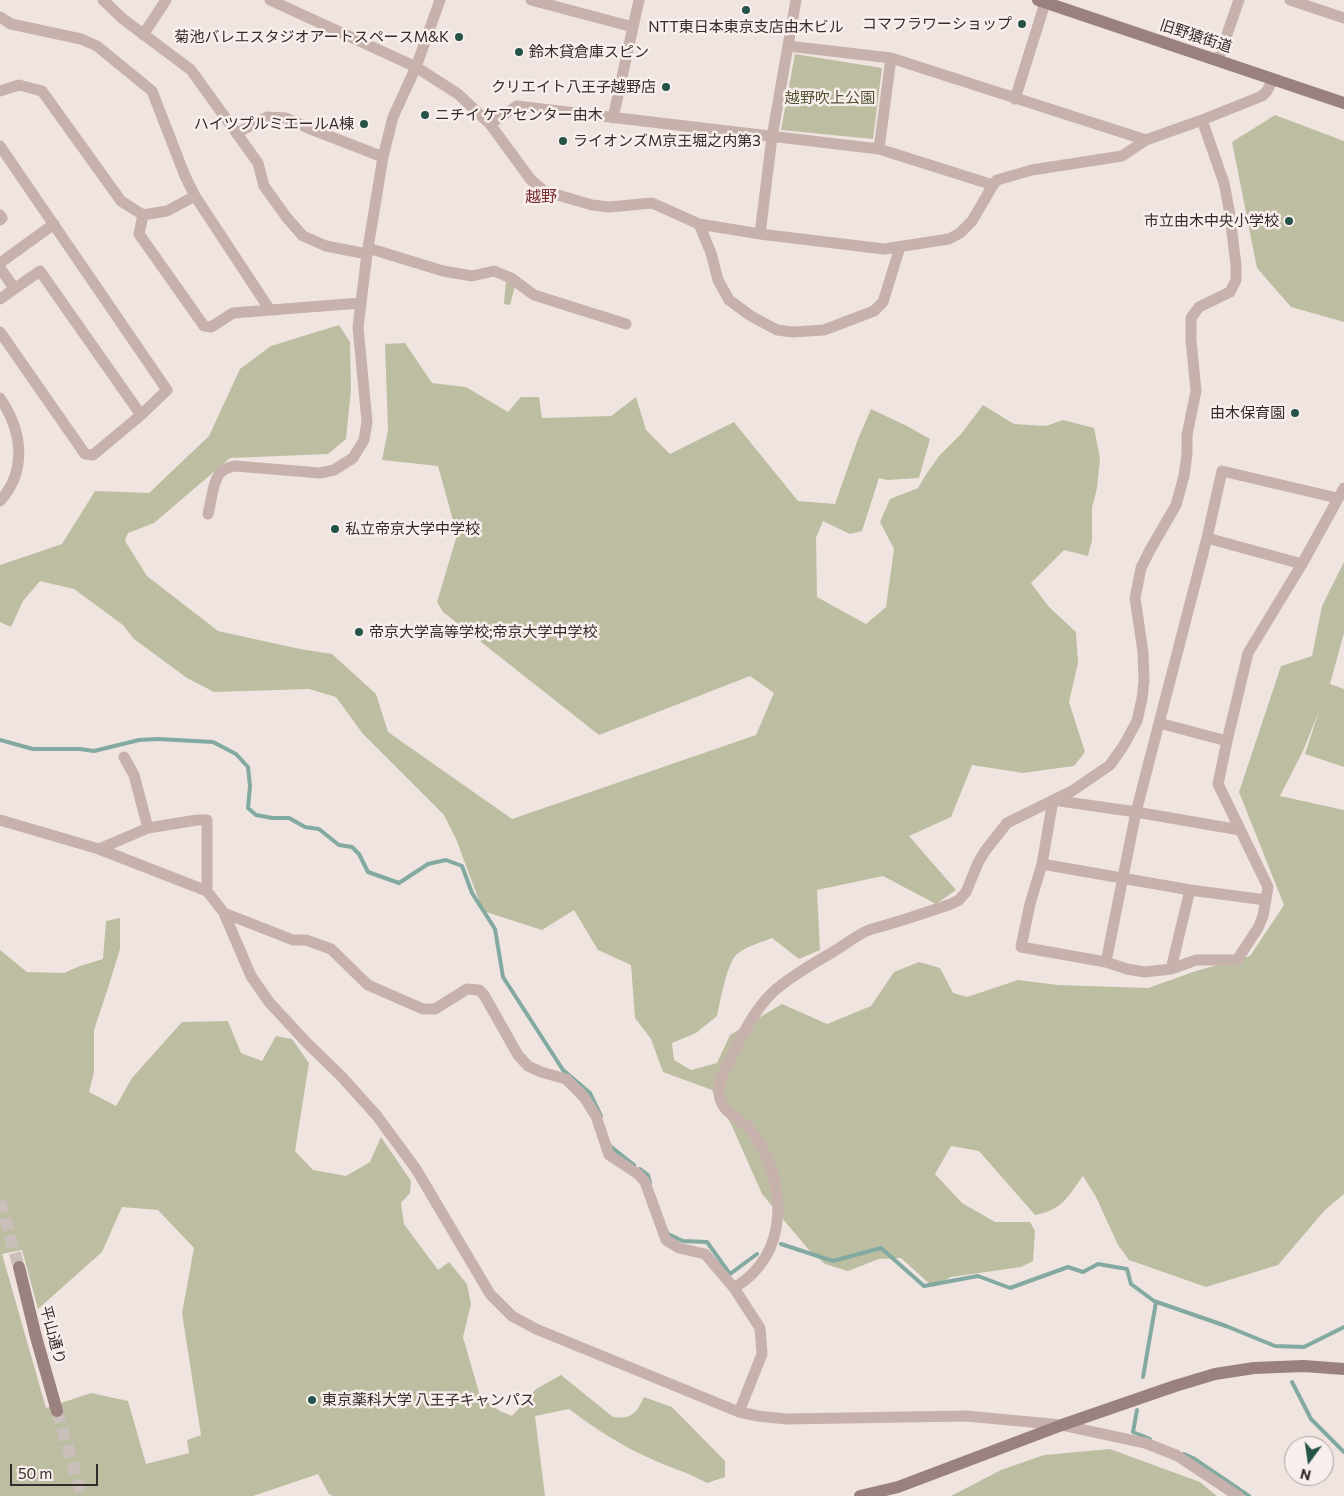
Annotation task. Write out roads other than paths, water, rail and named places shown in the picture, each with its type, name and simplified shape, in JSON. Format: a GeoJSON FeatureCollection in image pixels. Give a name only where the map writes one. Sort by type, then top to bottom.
{"type":"FeatureCollection","features":[{"type":"Feature","properties":{"kind":"street"},"geometry":{"type":"LineString","coordinates":[[104,0],[122,19],[191,70],[258,162],[264,186],[302,236],[326,246],[368,251],[443,271],[472,276],[494,271],[511,278],[534,295],[626,324]]}},
{"type":"Feature","properties":{"kind":"street"},"geometry":{"type":"LineString","coordinates":[[143,35],[166,0]]}},
{"type":"Feature","properties":{"kind":"street"},"geometry":{"type":"LineString","coordinates":[[270,0],[289,4],[416,66],[458,94],[490,124],[531,180],[544,191],[592,205],[609,206],[652,203],[699,224],[760,234],[884,249],[949,239],[960,233],[972,221],[997,180],[1032,170],[1122,156],[1146,140],[1262,96],[1273,79]]}},
{"type":"Feature","properties":{"kind":"street"},"geometry":{"type":"LineString","coordinates":[[208,514],[216,481],[224,469],[235,466],[320,472],[334,470],[353,458],[364,440],[367,422],[358,327],[360,303],[383,157],[393,117],[416,66],[440,0]]}},
{"type":"Feature","properties":{"kind":"street"},"geometry":{"type":"LineString","coordinates":[[531,0],[633,27]]}},
{"type":"Feature","properties":{"kind":"street"},"geometry":{"type":"LineString","coordinates":[[613,118],[639,0]]}},
{"type":"Feature","properties":{"kind":"street"},"geometry":{"type":"LineString","coordinates":[[760,234],[772,137],[796,0]]}},
{"type":"Feature","properties":{"kind":"street"},"geometry":{"type":"LineString","coordinates":[[1218,60],[1239,0]]}},
{"type":"Feature","properties":{"kind":"street"},"geometry":{"type":"LineString","coordinates":[[1290,0],[1344,18]]}},
{"type":"Feature","properties":{"kind":"street"},"geometry":{"type":"LineString","coordinates":[[1015,99],[1041,1]]}},
{"type":"Feature","properties":{"kind":"street","name":"旧野猿街道"},"geometry":{"type":"LineString","coordinates":[[1041,1],[1344,104]]}},
{"type":"Feature","properties":{"kind":"street"},"geometry":{"type":"LineString","coordinates":[[0,17],[11,24],[81,39],[97,46],[152,91],[185,176],[195,196],[270,310]]}},
{"type":"Feature","properties":{"kind":"street"},"geometry":{"type":"LineString","coordinates":[[788,46],[891,58],[1146,140]]}},
{"type":"Feature","properties":{"kind":"street"},"geometry":{"type":"LineString","coordinates":[[879,149],[891,58]]}},
{"type":"Feature","properties":{"kind":"street"},"geometry":{"type":"LineString","coordinates":[[0,91],[19,85],[42,91],[121,201],[143,215],[167,211],[195,196]]}},
{"type":"Feature","properties":{"kind":"street"},"geometry":{"type":"LineString","coordinates":[[490,124],[517,106],[879,149],[993,185]]}},
{"type":"Feature","properties":{"kind":"street"},"geometry":{"type":"LineString","coordinates":[[237,132],[267,118],[286,118],[383,157]]}},
{"type":"Feature","properties":{"kind":"street"},"geometry":{"type":"LineString","coordinates":[[734,1288],[748,1280],[762,1263],[773,1242],[777,1211],[776,1188],[766,1156],[751,1130],[726,1112],[719,1095],[720,1082],[741,1037],[756,1013],[774,992],[800,972],[871,929],[959,900],[966,892],[985,851],[1007,823],[1078,787],[1110,765],[1137,721],[1142,699],[1144,671],[1135,598],[1141,568],[1176,505],[1184,476],[1187,454],[1186,435],[1196,390],[1191,340],[1191,318],[1199,307],[1230,292],[1236,280],[1236,264],[1224,183],[1202,120]]}},
{"type":"Feature","properties":{"kind":"street"},"geometry":{"type":"LineString","coordinates":[[0,146],[167,390],[93,455],[85,454],[0,332]]}},
{"type":"Feature","properties":{"kind":"street"},"geometry":{"type":"LineString","coordinates":[[0,215],[2,218],[0,220]]}},
{"type":"Feature","properties":{"kind":"street"},"geometry":{"type":"LineString","coordinates":[[143,215],[139,234],[204,326],[211,327],[233,313],[360,303]]}},
{"type":"Feature","properties":{"kind":"street"},"geometry":{"type":"LineString","coordinates":[[0,263],[54,224]]}},
{"type":"Feature","properties":{"kind":"street"},"geometry":{"type":"LineString","coordinates":[[699,224],[712,253],[718,280],[729,300],[751,316],[777,330],[785,331],[824,330],[874,312],[883,302],[900,247]]}},
{"type":"Feature","properties":{"kind":"street"},"geometry":{"type":"LineString","coordinates":[[0,268],[14,288]]}},
{"type":"Feature","properties":{"kind":"street"},"geometry":{"type":"LineString","coordinates":[[0,299],[40,271],[140,415]]}},
{"type":"Feature","properties":{"kind":"street"},"geometry":{"type":"LineString","coordinates":[[0,398],[16,428],[19,447],[18,465],[14,479],[0,501]]}},
{"type":"Feature","properties":{"kind":"street"},"geometry":{"type":"LineString","coordinates":[[1106,962],[1136,812],[1207,538],[1222,471],[1337,498]]}},
{"type":"Feature","properties":{"kind":"street"},"geometry":{"type":"LineString","coordinates":[[1053,800],[1042,864],[1030,904],[1021,947],[1106,962],[1127,969],[1145,972],[1172,969],[1196,960],[1237,960],[1258,928],[1263,916],[1268,887],[1218,784],[1227,741],[1248,653],[1302,564],[1344,488]]}},
{"type":"Feature","properties":{"kind":"street"},"geometry":{"type":"LineString","coordinates":[[1207,538],[1302,564]]}},
{"type":"Feature","properties":{"kind":"street"},"geometry":{"type":"LineString","coordinates":[[1159,723],[1227,741]]}},
{"type":"Feature","properties":{"kind":"street"},"geometry":{"type":"LineString","coordinates":[[124,757],[134,775],[148,828]]}},
{"type":"Feature","properties":{"kind":"street"},"geometry":{"type":"LineString","coordinates":[[1053,800],[1240,830]]}},
{"type":"Feature","properties":{"kind":"street"},"geometry":{"type":"LineString","coordinates":[[0,820],[99,849],[207,891],[224,913],[251,976],[270,1002],[377,1116],[416,1169],[490,1294],[512,1316],[536,1329],[739,1412],[758,1416],[786,1418],[966,1416],[1062,1425],[1145,1443],[1176,1455],[1238,1496]]}},
{"type":"Feature","properties":{"kind":"street"},"geometry":{"type":"LineString","coordinates":[[99,849],[148,828],[207,820],[207,891]]}},
{"type":"Feature","properties":{"kind":"street"},"geometry":{"type":"LineString","coordinates":[[1042,864],[1190,890],[1266,900]]}},
{"type":"Feature","properties":{"kind":"street"},"geometry":{"type":"LineString","coordinates":[[1172,969],[1190,890]]}},
{"type":"Feature","properties":{"kind":"street"},"geometry":{"type":"LineString","coordinates":[[224,913],[293,940],[306,940],[331,949],[368,985],[423,1009],[435,1009],[467,989],[479,990],[484,995],[518,1055],[528,1066],[566,1079],[584,1097],[596,1116],[609,1155],[638,1174],[645,1182],[666,1240],[679,1248],[705,1254],[734,1288],[760,1328],[762,1354],[739,1412]]}},
{"type":"Feature","properties":{"kind":"street","name":"平山通り"},"geometry":{"type":"LineString","coordinates":[[19,1266],[36,1337],[58,1411]]}},
{"type":"Feature","properties":{"kind":"street"},"geometry":{"type":"LineString","coordinates":[[860,1496],[898,1491],[1062,1425],[1215,1374],[1254,1368],[1304,1366],[1344,1369]]}},
{"type":"Feature","properties":{"kind":"waterway"},"geometry":{"type":"LineString","coordinates":[[0,740],[33,749],[80,749],[94,751],[139,740],[158,739],[213,742],[236,754],[248,767],[250,786],[248,808],[256,815],[272,818],[289,818],[305,827],[319,829],[339,845],[352,847],[359,854],[368,872],[399,883],[428,864],[446,860],[462,866],[472,893],[495,929],[503,977],[563,1070],[590,1093],[601,1116]]}},
{"type":"Feature","properties":{"kind":"waterway"},"geometry":{"type":"LineString","coordinates":[[610,1146],[634,1165]]}},
{"type":"Feature","properties":{"kind":"waterway"},"geometry":{"type":"LineString","coordinates":[[640,1169],[648,1175],[650,1183]]}},
{"type":"Feature","properties":{"kind":"waterway"},"geometry":{"type":"LineString","coordinates":[[667,1232],[683,1241],[707,1242],[730,1274],[757,1254]]}},
{"type":"Feature","properties":{"kind":"waterway"},"geometry":{"type":"LineString","coordinates":[[781,1244],[833,1261],[881,1248],[924,1286],[978,1276],[1010,1288],[1068,1267],[1083,1272],[1098,1264],[1127,1269],[1131,1284],[1154,1301],[1226,1326],[1275,1346],[1304,1347],[1344,1327]]}},
{"type":"Feature","properties":{"kind":"waterway"},"geometry":{"type":"LineString","coordinates":[[1143,1377],[1156,1302]]}},
{"type":"Feature","properties":{"kind":"waterway"},"geometry":{"type":"LineString","coordinates":[[1292,1382],[1311,1419],[1344,1452]]}},
{"type":"Feature","properties":{"kind":"waterway"},"geometry":{"type":"LineString","coordinates":[[1137,1410],[1133,1432],[1150,1439]]}},
{"type":"Feature","properties":{"kind":"waterway"},"geometry":{"type":"LineString","coordinates":[[1184,1454],[1193,1458],[1249,1496]]}},
{"type":"Feature","properties":{"kind":"tunnel"},"geometry":{"type":"LineString","coordinates":[[0,1201],[19,1267]]}},
{"type":"Feature","properties":{"kind":"tunnel"},"geometry":{"type":"LineString","coordinates":[[57,1411],[82,1496]]}},
{"type":"Feature","properties":{"kind":"place","name":"NTT東日本東京支店由木ビル"},"geometry":{"type":"Point","coordinates":[746,10]}},
{"type":"Feature","properties":{"kind":"place","name":"コマフラワーショップ"},"geometry":{"type":"Point","coordinates":[1022,24]}},
{"type":"Feature","properties":{"kind":"place","name":"菊池バレエスタジオアートスペースM&K"},"geometry":{"type":"Point","coordinates":[459,37]}},
{"type":"Feature","properties":{"kind":"place","name":"鈴木貸倉庫スピン"},"geometry":{"type":"Point","coordinates":[519,52]}},
{"type":"Feature","properties":{"kind":"place","name":"クリエイト八王子越野店"},"geometry":{"type":"Point","coordinates":[666,87]}},
{"type":"Feature","properties":{"kind":"place","name":"ニチイ ケアセンター由木"},"geometry":{"type":"Point","coordinates":[425,115]}},
{"type":"Feature","properties":{"kind":"place","name":"ハイツプルミエールA棟"},"geometry":{"type":"Point","coordinates":[364,124]}},
{"type":"Feature","properties":{"kind":"place","name":"ライオンズM京王堀之内第3"},"geometry":{"type":"Point","coordinates":[563,141]}},
{"type":"Feature","properties":{"kind":"place","name":"市立由木中央小学校"},"geometry":{"type":"Point","coordinates":[1289,221]}},
{"type":"Feature","properties":{"kind":"place","name":"由木保育園"},"geometry":{"type":"Point","coordinates":[1295,413]}},
{"type":"Feature","properties":{"kind":"place","name":"私立帝京大学中学校"},"geometry":{"type":"Point","coordinates":[335,529]}},
{"type":"Feature","properties":{"kind":"place","name":"帝京大学高等学校;帝京大学中学校"},"geometry":{"type":"Point","coordinates":[359,632]}},
{"type":"Feature","properties":{"kind":"place","name":"東京薬科大学 八王子キャンパス"},"geometry":{"type":"Point","coordinates":[312,1400]}},
{"type":"Feature","properties":{"kind":"district","name":"越野"},"geometry":{"type":"Point","coordinates":[541,197]}},
{"type":"Feature","properties":{"kind":"park label","name":"越野吹上公園"},"geometry":{"type":"Point","coordinates":[830,98]}}]}
